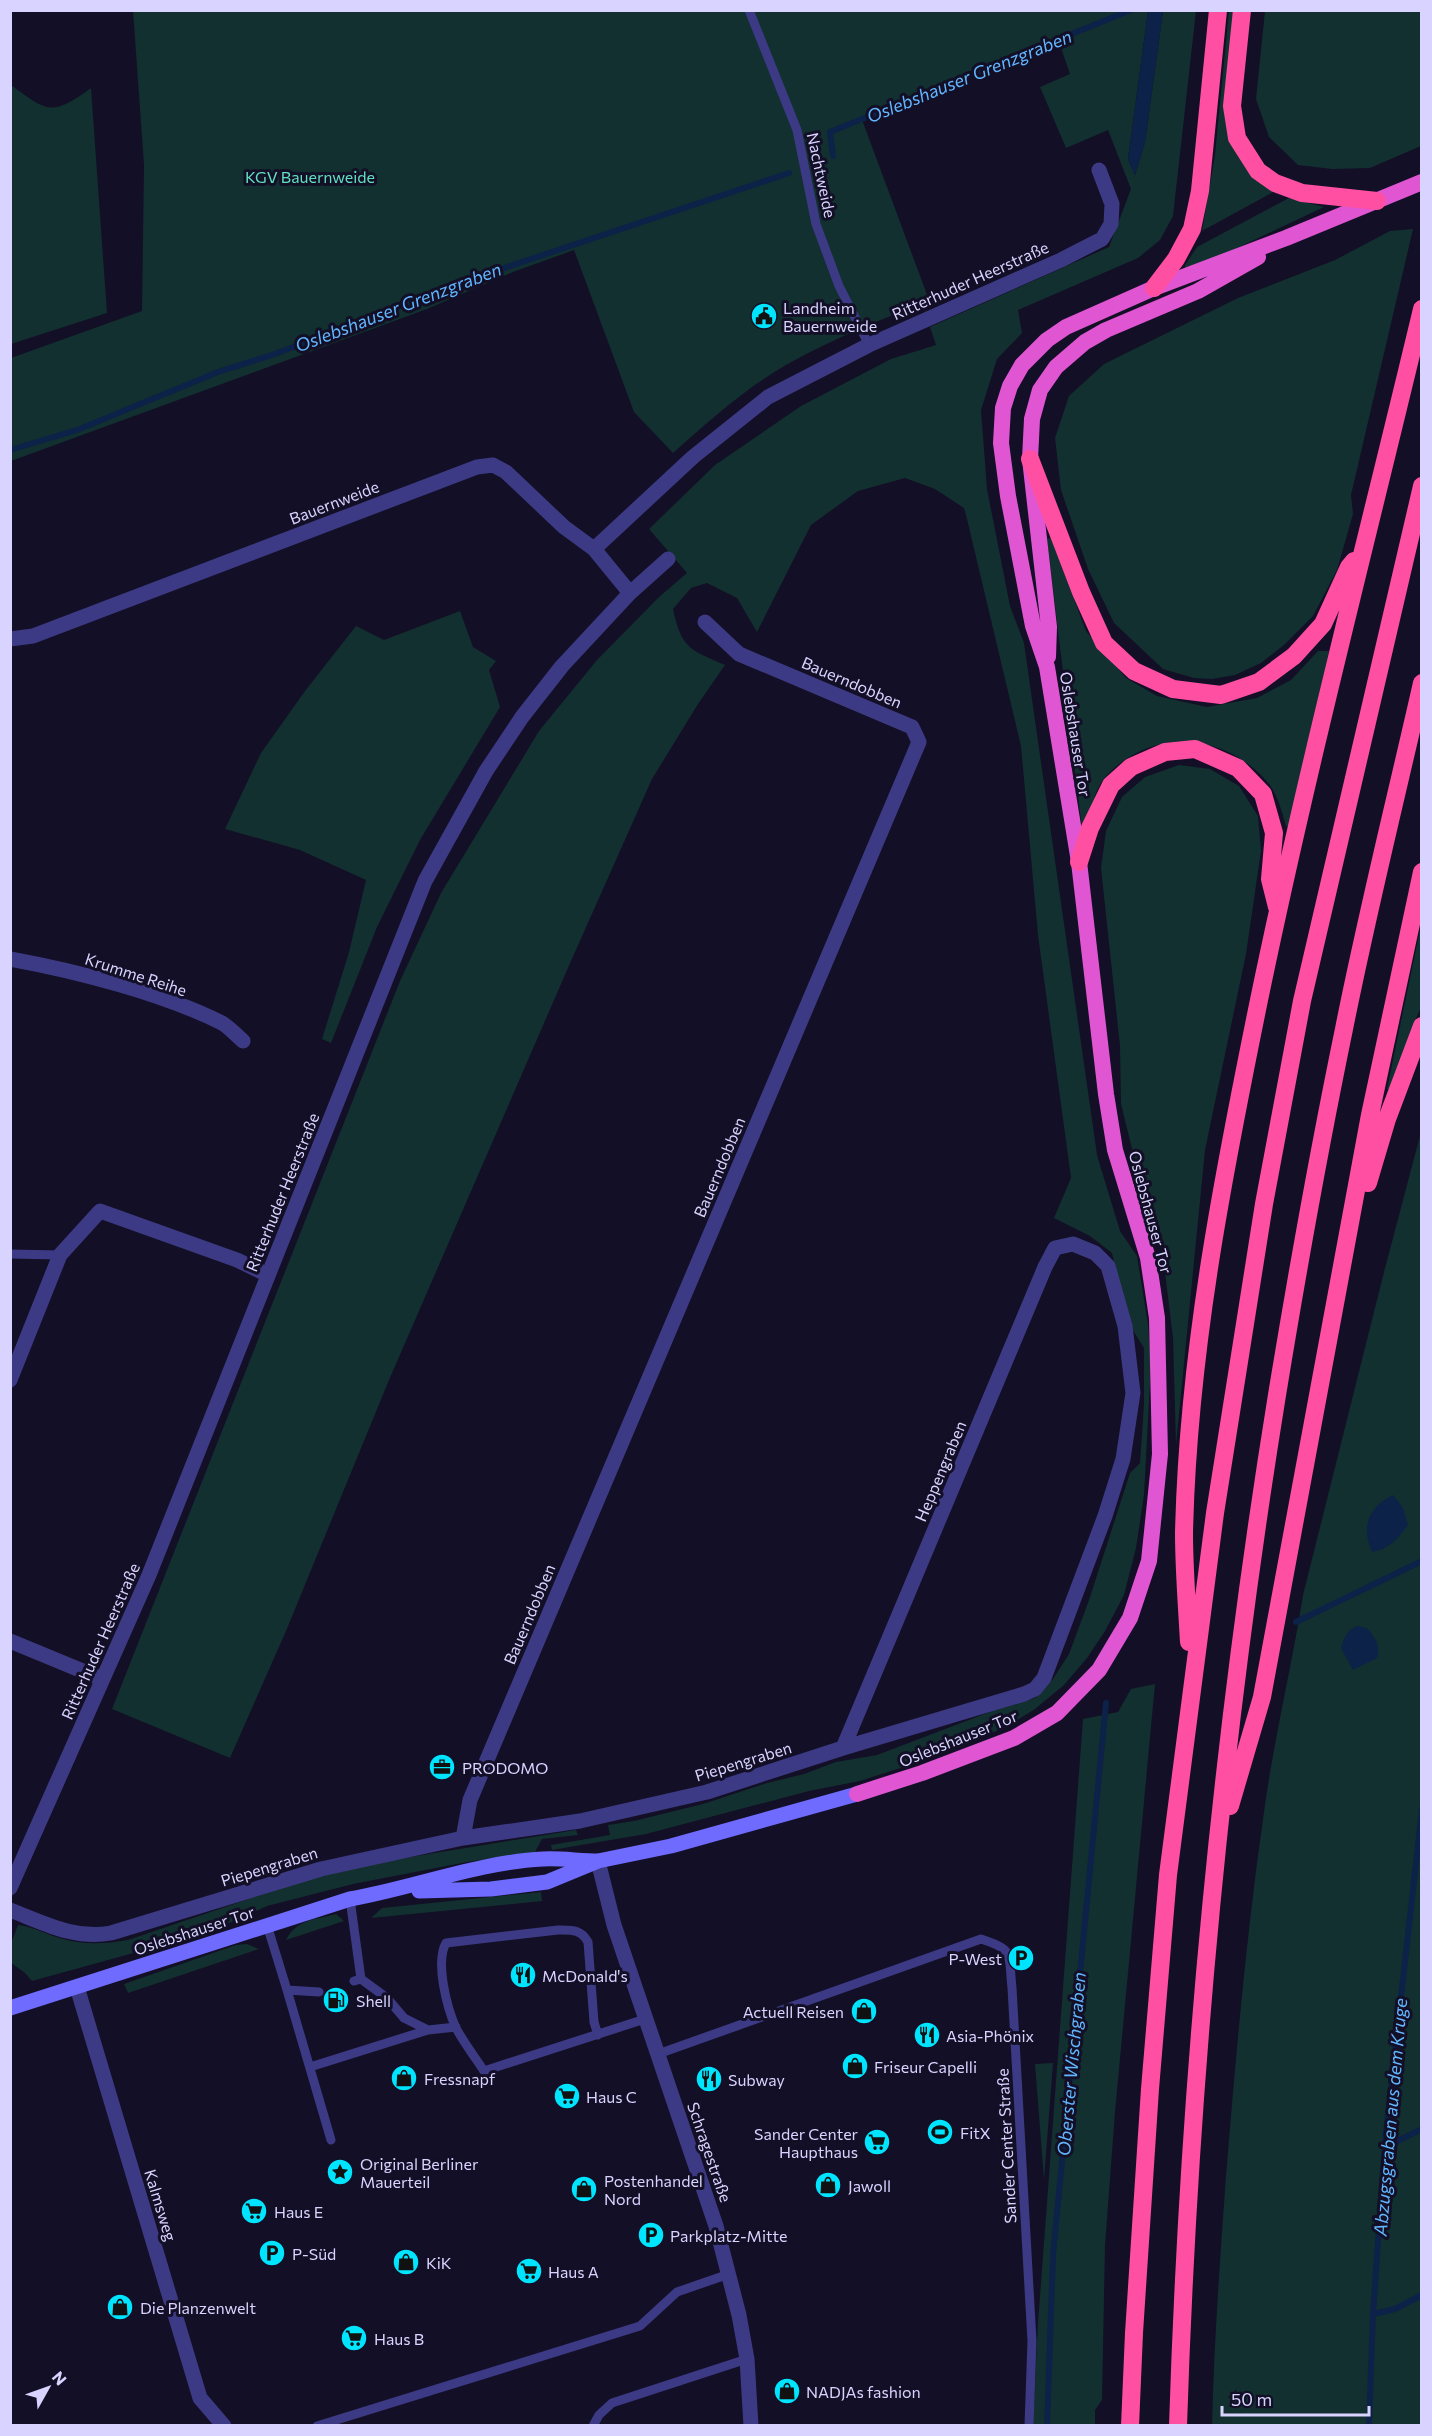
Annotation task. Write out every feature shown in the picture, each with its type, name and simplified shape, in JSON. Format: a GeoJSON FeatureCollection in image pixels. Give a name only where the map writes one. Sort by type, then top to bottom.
{"type":"FeatureCollection","features":[{"type":"Feature","properties":{"kind":"highway"},"geometry":{"type":"LineString","coordinates":[[1154,288],[1176,259],[1192,229],[1200,190],[1218,10]]}},
{"type":"Feature","properties":{"kind":"highway"},"geometry":{"type":"LineString","coordinates":[[1242,10],[1232,106],[1237,138],[1258,171],[1275,183],[1302,193],[1377,201]]}},
{"type":"Feature","properties":{"kind":"highway"},"geometry":{"type":"LineString","coordinates":[[1154,288],[1286,238],[1415,184]]}},
{"type":"Feature","properties":{"kind":"highway"},"geometry":{"type":"LineString","coordinates":[[1047,667],[1049,627],[1030,459],[1032,419],[1040,390],[1056,368],[1085,342],[1106,330],[1198,291],[1253,261],[1286,238]]}},
{"type":"Feature","properties":{"kind":"highway","name":"Oslebshauser Tor"},"geometry":{"type":"LineString","coordinates":[[857,1794],[922,1773],[1014,1738],[1057,1713],[1099,1670],[1130,1618],[1149,1561],[1160,1454],[1157,1318],[1148,1258],[1113,1139],[1078,862],[1047,667],[1033,626],[1008,496],[1001,443],[1003,408],[1010,386],[1022,365],[1047,340],[1066,327],[1154,288]]}},
{"type":"Feature","properties":{"kind":"highway"},"geometry":{"type":"LineString","coordinates":[[1191,1689],[1184,1536],[1188,1460],[1202,1313],[1227,1154],[1278,911],[1422,309]]}},
{"type":"Feature","properties":{"kind":"highway"},"geometry":{"type":"LineString","coordinates":[[1030,459],[1081,592],[1104,643],[1134,671],[1173,689],[1221,694],[1259,682],[1294,656],[1323,624],[1349,567],[1364,548]]}},
{"type":"Feature","properties":{"kind":"highway"},"geometry":{"type":"LineString","coordinates":[[1130,2426],[1150,2089],[1168,1875],[1215,1513],[1263,1215],[1302,1001],[1422,486]]}},
{"type":"Feature","properties":{"kind":"highway"},"geometry":{"type":"LineString","coordinates":[[1178,2426],[1181,2335],[1204,1995],[1219,1836],[1247,1604],[1277,1395],[1344,1026],[1422,683]]}},
{"type":"Feature","properties":{"kind":"highway"},"geometry":{"type":"LineString","coordinates":[[1078,862],[1090,828],[1111,785],[1131,767],[1165,752],[1195,749],[1238,768],[1263,794],[1274,833],[1270,879],[1278,911]]}},
{"type":"Feature","properties":{"kind":"highway"},"geometry":{"type":"LineString","coordinates":[[1219,1836],[1262,1697],[1370,1115],[1422,872]]}},
{"type":"Feature","properties":{"kind":"highway"},"geometry":{"type":"LineString","coordinates":[[1348,1235],[1357,1218],[1387,1119],[1422,1026]]}},
{"type":"Feature","properties":{"kind":"main road","name":"Oslebshauser Tor"},"geometry":{"type":"LineString","coordinates":[[389,1892],[491,1888],[547,1882],[598,1861],[671,1846],[857,1794]]}},
{"type":"Feature","properties":{"kind":"main road","name":"Oslebshauser Tor"},"geometry":{"type":"LineString","coordinates":[[10,2008],[350,1899],[389,1892],[488,1867],[542,1859],[598,1861]]}},
{"type":"Feature","properties":{"kind":"street","name":"Ritterhuder Heerstraße"},"geometry":{"type":"LineString","coordinates":[[594,549],[693,457],[768,397],[869,345],[1061,260],[1102,239],[1111,224],[1112,204],[1099,170]]}},
{"type":"Feature","properties":{"kind":"street","name":"Bauernweide"},"geometry":{"type":"LineString","coordinates":[[10,639],[33,636],[477,467],[494,465],[506,472],[564,527],[594,549],[630,593]]}},
{"type":"Feature","properties":{"kind":"street","name":"Ritterhuder Heerstraße"},"geometry":{"type":"LineString","coordinates":[[10,1888],[149,1575],[425,880],[486,771],[522,717],[562,666],[630,593],[668,559]]}},
{"type":"Feature","properties":{"kind":"street","name":"Bauerndobben"},"geometry":{"type":"LineString","coordinates":[[463,1838],[470,1800],[919,742],[912,727],[739,654],[705,622]]}},
{"type":"Feature","properties":{"kind":"street","name":"Krumme Reihe"},"geometry":{"type":"LineString","coordinates":[[10,959],[116,984],[168,1002],[224,1024],[243,1041]]}},
{"type":"Feature","properties":{"kind":"street"},"geometry":{"type":"LineString","coordinates":[[10,1380],[60,1255],[100,1211],[237,1260],[268,1275]]}},
{"type":"Feature","properties":{"kind":"street","name":"Heppengraben"},"geometry":{"type":"LineString","coordinates":[[843,1748],[1055,1248],[1073,1244],[1095,1253]]}},
{"type":"Feature","properties":{"kind":"street","name":"Piepengraben"},"geometry":{"type":"LineString","coordinates":[[10,1910],[74,1935],[95,1936],[321,1869],[463,1838],[580,1821],[707,1792],[1035,1689],[1044,1678],[1105,1516],[1123,1459],[1133,1393],[1125,1326],[1108,1266],[1095,1253]]}},
{"type":"Feature","properties":{"kind":"street"},"geometry":{"type":"LineString","coordinates":[[10,1641],[102,1680]]}},
{"type":"Feature","properties":{"kind":"street","name":"Schragestraße"},"geometry":{"type":"LineString","coordinates":[[598,1861],[614,1925],[716,2226],[729,2274],[747,2359],[751,2426]]}},
{"type":"Feature","properties":{"kind":"street","name":"Kalmsweg"},"geometry":{"type":"LineString","coordinates":[[77,1987],[200,2398],[224,2426]]}},
{"type":"Feature","properties":{"kind":"lane","name":"Nachtweide"},"geometry":{"type":"LineString","coordinates":[[749,10],[797,130],[820,234],[839,286],[869,345]]}},
{"type":"Feature","properties":{"kind":"lane"},"geometry":{"type":"LineString","coordinates":[[10,1254],[60,1255]]}},
{"type":"Feature","properties":{"kind":"lane"},"geometry":{"type":"LineString","coordinates":[[350,1899],[357,1980],[387,1998],[404,2018],[428,2030]]}},
{"type":"Feature","properties":{"kind":"lane"},"geometry":{"type":"LineString","coordinates":[[267,1925],[331,2140]]}},
{"type":"Feature","properties":{"kind":"lane"},"geometry":{"type":"LineString","coordinates":[[598,2035],[594,2022],[588,1942],[577,1930],[558,1930],[446,1943],[441,1952],[443,1983],[456,2027],[484,2071],[598,2035],[645,2019]]}},
{"type":"Feature","properties":{"kind":"lane","name":"Sander Center Straße"},"geometry":{"type":"LineString","coordinates":[[658,2055],[981,1939],[1004,1946],[1008,1953],[1012,1988],[1032,2341],[1029,2426]]}},
{"type":"Feature","properties":{"kind":"lane"},"geometry":{"type":"LineString","coordinates":[[287,1990],[319,1992]]}},
{"type":"Feature","properties":{"kind":"lane"},"geometry":{"type":"LineString","coordinates":[[310,2067],[428,2030],[456,2027]]}},
{"type":"Feature","properties":{"kind":"lane"},"geometry":{"type":"LineString","coordinates":[[317,2426],[640,2326],[677,2292],[729,2274]]}},
{"type":"Feature","properties":{"kind":"lane"},"geometry":{"type":"LineString","coordinates":[[593,2426],[599,2415],[612,2403],[747,2359]]}},
{"type":"Feature","properties":{"kind":"green space","name":"KGV Bauernweide"},"geometry":{"type":"Polygon","coordinates":[[[133,11],[1148,11],[1128,159],[1135,175],[1145,142],[1163,11],[1196,11],[1173,216],[1160,240],[1138,258],[1018,310],[1022,333],[997,359],[981,410],[987,489],[1010,606],[1024,643],[1097,1155],[1120,1231],[1137,1256],[1148,1324],[1151,1364],[1144,1495],[1136,1548],[1124,1595],[1105,1631],[1087,1658],[1064,1685],[1035,1709],[1006,1727],[928,1759],[860,1781],[809,1791],[646,1834],[552,1850],[551,1845],[610,1835],[608,1825],[703,1804],[767,1783],[804,1774],[836,1762],[877,1755],[995,1710],[1035,1698],[1053,1679],[1069,1654],[1130,1473],[1140,1463],[1144,1404],[1144,1348],[1129,1324],[1112,1253],[1090,1236],[1054,1218],[1071,1178],[1038,935],[1021,746],[967,519],[964,508],[935,489],[905,478],[858,491],[811,525],[757,632],[737,598],[707,583],[691,588],[673,609],[680,632],[689,646],[725,665],[652,779],[389,1380],[286,1631],[230,1758],[112,1709],[400,981],[441,893],[539,731],[597,660],[659,597],[687,573],[649,529],[715,465],[801,406],[891,359],[936,345],[930,327],[1109,247],[1131,189],[1108,130],[1066,148],[1040,87],[1070,74],[1059,42],[861,117],[929,300],[839,338],[786,365],[742,395],[673,453],[634,412],[574,250],[513,272],[427,309],[11,461],[11,358],[142,311],[144,165],[133,11]]]}},
{"type":"Feature","properties":{"kind":"green space"},"geometry":{"type":"Polygon","coordinates":[[[1229,11],[1236,11],[1226,110],[1275,191],[1202,231],[1215,155],[1229,11]]]}},
{"type":"Feature","properties":{"kind":"green space"},"geometry":{"type":"Polygon","coordinates":[[[1265,11],[1421,11],[1421,146],[1370,168],[1332,169],[1298,165],[1269,137],[1256,99],[1265,11]]]}},
{"type":"Feature","properties":{"kind":"green space"},"geometry":{"type":"Polygon","coordinates":[[[11,85],[34,101],[51,108],[67,103],[91,88],[107,313],[11,344],[11,85]]]}},
{"type":"Feature","properties":{"kind":"green space"},"geometry":{"type":"Polygon","coordinates":[[[1289,198],[1324,207],[1188,271],[1185,270],[1185,265],[1197,247],[1289,198]]]}},
{"type":"Feature","properties":{"kind":"green space"},"geometry":{"type":"Polygon","coordinates":[[[1413,229],[1351,495],[1353,514],[1337,570],[1313,616],[1285,644],[1261,663],[1235,675],[1212,679],[1194,678],[1163,669],[1114,623],[1088,569],[1061,490],[1055,438],[1069,396],[1104,364],[1238,298],[1335,260],[1390,231],[1413,229]]]}},
{"type":"Feature","properties":{"kind":"green space"},"geometry":{"type":"Polygon","coordinates":[[[1051,538],[1086,631],[1126,678],[1157,696],[1207,707],[1257,698],[1291,680],[1318,651],[1329,651],[1289,827],[1286,826],[1269,784],[1252,767],[1233,754],[1212,746],[1190,742],[1168,743],[1146,749],[1126,759],[1102,782],[1082,829],[1047,539],[1051,538]]]}},
{"type":"Feature","properties":{"kind":"green space"},"geometry":{"type":"Polygon","coordinates":[[[460,611],[473,647],[496,661],[489,670],[500,707],[420,840],[377,927],[331,1043],[322,1039],[349,952],[366,880],[300,850],[225,829],[261,753],[305,691],[356,626],[384,640],[460,611]]]}},
{"type":"Feature","properties":{"kind":"green space"},"geometry":{"type":"Polygon","coordinates":[[[1179,765],[1210,769],[1239,786],[1258,816],[1261,851],[1246,954],[1205,1150],[1176,1445],[1173,1338],[1161,1239],[1133,1153],[1121,1104],[1120,1046],[1101,868],[1106,831],[1122,797],[1145,777],[1179,765]]]}},
{"type":"Feature","properties":{"kind":"green space"},"geometry":{"type":"Polygon","coordinates":[[[1421,925],[1421,1007],[1392,1089],[1387,1089],[1421,925]]]}},
{"type":"Feature","properties":{"kind":"green space"},"geometry":{"type":"Polygon","coordinates":[[[1421,1132],[1421,2425],[1212,2426],[1219,2269],[1242,1990],[1269,1778],[1303,1595],[1421,1132]]]}},
{"type":"Feature","properties":{"kind":"green space"},"geometry":{"type":"Polygon","coordinates":[[[1155,1684],[1115,2112],[1105,2245],[1102,2400],[1095,2410],[1095,2425],[1033,2426],[1038,2323],[1083,1719],[1118,1712],[1131,1689],[1155,1684]]]}},
{"type":"Feature","properties":{"kind":"green space"},"geometry":{"type":"Polygon","coordinates":[[[576,1830],[578,1835],[542,1839],[535,1852],[467,1862],[353,1884],[267,1906],[188,1938],[32,1981],[10,1962],[10,1946],[18,1925],[79,1942],[103,1943],[128,1940],[308,1879],[398,1859],[576,1830]]]}},
{"type":"Feature","properties":{"kind":"green space"},"geometry":{"type":"Polygon","coordinates":[[[541,1892],[542,1901],[371,1918],[382,1908],[541,1892]]]}},
{"type":"Feature","properties":{"kind":"green space"},"geometry":{"type":"Polygon","coordinates":[[[336,1914],[344,1921],[286,1940],[290,1933],[301,1924],[336,1914]]]}},
{"type":"Feature","properties":{"kind":"green space"},"geometry":{"type":"Polygon","coordinates":[[[247,1944],[259,1949],[128,1993],[124,1984],[236,1945],[247,1944]]]}},
{"type":"Feature","properties":{"kind":"green space"},"geometry":{"type":"Polygon","coordinates":[[[1053,2063],[1044,2180],[1035,2064],[1053,2063]]]}},
{"type":"Feature","properties":{"kind":"water"},"geometry":{"type":"Polygon","coordinates":[[[1148,11],[1163,11],[1145,142],[1135,175],[1128,159],[1148,11]]]}},
{"type":"Feature","properties":{"kind":"water"},"geometry":{"type":"Polygon","coordinates":[[[1393,1495],[1403,1508],[1408,1525],[1393,1543],[1372,1552],[1367,1534],[1369,1519],[1378,1505],[1393,1495]]]}},
{"type":"Feature","properties":{"kind":"water"},"geometry":{"type":"Polygon","coordinates":[[[1357,1626],[1367,1628],[1376,1642],[1378,1653],[1377,1658],[1353,1670],[1341,1648],[1346,1635],[1357,1626]]]}},
{"type":"Feature","properties":{"kind":"waterway","name":"Oslebshauser Grenzgraben"},"geometry":{"type":"LineString","coordinates":[[833,156],[830,132],[1131,10]]}},
{"type":"Feature","properties":{"kind":"waterway","name":"Oslebshauser Grenzgraben"},"geometry":{"type":"LineString","coordinates":[[10,450],[77,430],[218,372],[275,354],[465,281],[789,173]]}},
{"type":"Feature","properties":{"kind":"waterway"},"geometry":{"type":"LineString","coordinates":[[1296,1622],[1422,1561]]}},
{"type":"Feature","properties":{"kind":"waterway","name":"Oberster Wischgraben"},"geometry":{"type":"LineString","coordinates":[[1047,2426],[1053,2255],[1106,1703]]}},
{"type":"Feature","properties":{"kind":"waterway","name":"Abzugsgraben aus dem Kruge"},"geometry":{"type":"LineString","coordinates":[[1369,2426],[1373,2314],[1385,2141],[1422,1809]]}},
{"type":"Feature","properties":{"kind":"waterway"},"geometry":{"type":"LineString","coordinates":[[1385,2147],[1422,2129]]}},
{"type":"Feature","properties":{"kind":"waterway"},"geometry":{"type":"LineString","coordinates":[[1373,2314],[1395,2309],[1422,2295]]}},
{"type":"Feature","properties":{"kind":"place","name":"Landheim Bauernweide"},"geometry":{"type":"Point","coordinates":[764,316]}},
{"type":"Feature","properties":{"kind":"place","name":"PRODOMO"},"geometry":{"type":"Point","coordinates":[442,1767]}},
{"type":"Feature","properties":{"kind":"place","name":"P-West"},"geometry":{"type":"Point","coordinates":[1021,1958]}},
{"type":"Feature","properties":{"kind":"place","name":"McDonald's"},"geometry":{"type":"Point","coordinates":[523,1975]}},
{"type":"Feature","properties":{"kind":"place","name":"Shell"},"geometry":{"type":"Point","coordinates":[336,2000]}},
{"type":"Feature","properties":{"kind":"place","name":"Actuell Reisen"},"geometry":{"type":"Point","coordinates":[864,2011]}},
{"type":"Feature","properties":{"kind":"place","name":"Asia-Phönix"},"geometry":{"type":"Point","coordinates":[927,2035]}},
{"type":"Feature","properties":{"kind":"place","name":"Friseur Capelli"},"geometry":{"type":"Point","coordinates":[855,2066]}},
{"type":"Feature","properties":{"kind":"place","name":"Fressnapf"},"geometry":{"type":"Point","coordinates":[404,2078]}},
{"type":"Feature","properties":{"kind":"place","name":"Subway"},"geometry":{"type":"Point","coordinates":[709,2079]}},
{"type":"Feature","properties":{"kind":"place","name":"Haus C"},"geometry":{"type":"Point","coordinates":[567,2096]}},
{"type":"Feature","properties":{"kind":"place","name":"FitX"},"geometry":{"type":"Point","coordinates":[940,2132]}},
{"type":"Feature","properties":{"kind":"place","name":"Sander Center Haupthaus"},"geometry":{"type":"Point","coordinates":[877,2142]}},
{"type":"Feature","properties":{"kind":"place","name":"Original Berliner Mauerteil"},"geometry":{"type":"Point","coordinates":[340,2172]}},
{"type":"Feature","properties":{"kind":"place","name":"Jawoll"},"geometry":{"type":"Point","coordinates":[828,2185]}},
{"type":"Feature","properties":{"kind":"place","name":"Postenhandel Nord"},"geometry":{"type":"Point","coordinates":[584,2189]}},
{"type":"Feature","properties":{"kind":"place","name":"Haus E"},"geometry":{"type":"Point","coordinates":[254,2211]}},
{"type":"Feature","properties":{"kind":"place","name":"Parkplatz-Mitte"},"geometry":{"type":"Point","coordinates":[651,2235]}},
{"type":"Feature","properties":{"kind":"place","name":"P-Süd"},"geometry":{"type":"Point","coordinates":[272,2253]}},
{"type":"Feature","properties":{"kind":"place","name":"KiK"},"geometry":{"type":"Point","coordinates":[406,2262]}},
{"type":"Feature","properties":{"kind":"place","name":"Haus A"},"geometry":{"type":"Point","coordinates":[529,2271]}},
{"type":"Feature","properties":{"kind":"place","name":"Die Planzenwelt"},"geometry":{"type":"Point","coordinates":[120,2307]}},
{"type":"Feature","properties":{"kind":"place","name":"Haus B"},"geometry":{"type":"Point","coordinates":[354,2338]}},
{"type":"Feature","properties":{"kind":"place","name":"NADJAs fashion"},"geometry":{"type":"Point","coordinates":[787,2391]}}]}
